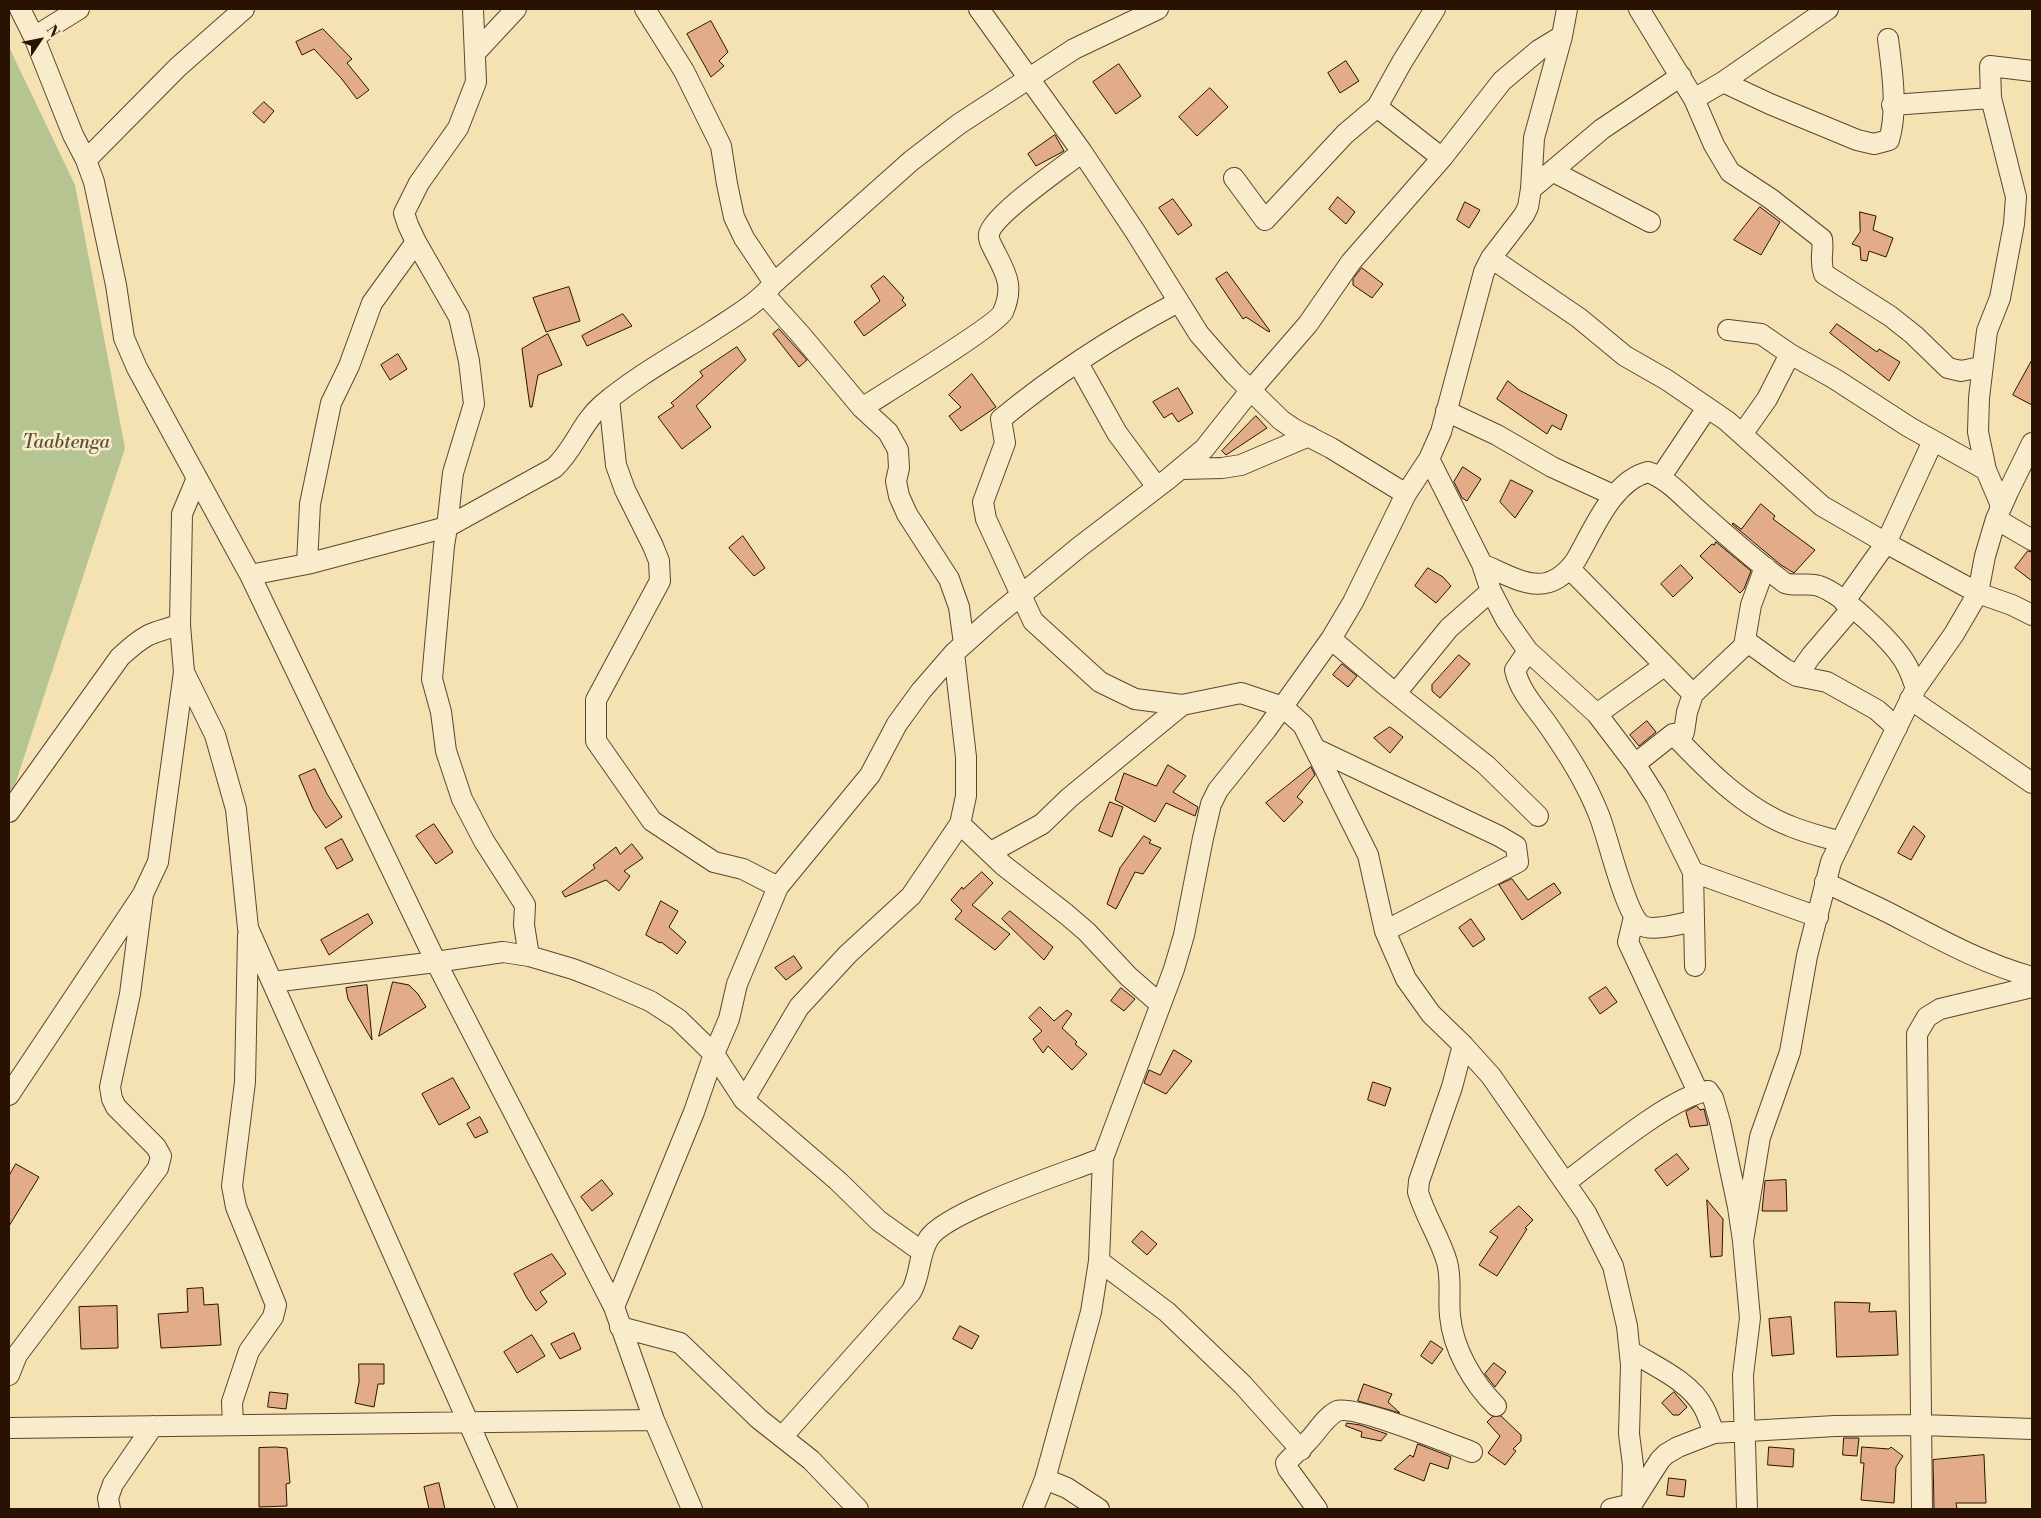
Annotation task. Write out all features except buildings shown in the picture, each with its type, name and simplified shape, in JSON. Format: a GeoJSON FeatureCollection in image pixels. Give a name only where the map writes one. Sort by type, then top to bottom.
{"type":"FeatureCollection","features":[{"type":"Feature","properties":{"kind":"street"},"geometry":{"type":"LineString","coordinates":[[20,9],[34,37],[94,182],[103,218],[124,338],[137,368],[250,575],[436,962],[614,1306],[654,1420],[692,1509]]}},
{"type":"Feature","properties":{"kind":"street"},"geometry":{"type":"LineString","coordinates":[[34,37],[79,9]]}},
{"type":"Feature","properties":{"kind":"street"},"geometry":{"type":"LineString","coordinates":[[86,160],[178,67],[244,9]]}},
{"type":"Feature","properties":{"kind":"street"},"geometry":{"type":"LineString","coordinates":[[473,9],[476,82],[458,128],[419,183],[404,213],[416,242],[459,317],[474,404],[452,473],[432,679],[442,712],[446,751],[462,799],[484,841],[525,905],[524,925],[529,956]]}},
{"type":"Feature","properties":{"kind":"street"},"geometry":{"type":"LineString","coordinates":[[476,52],[516,9]]}},
{"type":"Feature","properties":{"kind":"street"},"geometry":{"type":"LineString","coordinates":[[645,9],[684,71],[721,146],[734,217],[769,289],[801,335],[862,408],[888,432],[898,450],[899,468],[896,480],[898,496],[907,514],[949,579],[959,607],[959,649],[966,756],[966,796],[960,824],[910,896],[848,954],[800,1006],[744,1100]]}},
{"type":"Feature","properties":{"kind":"street"},"geometry":{"type":"LineString","coordinates":[[979,9],[1082,152],[1136,233],[1199,334],[1250,391],[1281,420],[1332,448],[1406,494]]}},
{"type":"Feature","properties":{"kind":"street"},"geometry":{"type":"LineString","coordinates":[[250,575],[307,564],[447,527],[554,468],[563,459],[590,416],[609,400],[725,323],[769,289],[911,161],[959,124],[1074,49],[1158,9]]}},
{"type":"Feature","properties":{"kind":"street"},"geometry":{"type":"LineString","coordinates":[[1234,178],[1265,220],[1345,134],[1377,108],[1435,9]]}},
{"type":"Feature","properties":{"kind":"street"},"geometry":{"type":"LineString","coordinates":[[1033,1509],[1045,1479],[1091,1312],[1099,1261],[1103,1158],[1184,935],[1211,804],[1218,790],[1283,708],[1331,639],[1354,602],[1406,494],[1429,459],[1441,432],[1484,272],[1491,258],[1528,207],[1534,138],[1562,36],[1567,9]]}},
{"type":"Feature","properties":{"kind":"street"},"geometry":{"type":"LineString","coordinates":[[1639,9],[1694,99],[1714,144],[1730,172],[1771,199],[1822,239],[1824,251],[1820,262],[1824,274],[1890,316],[1914,335],[1948,368],[1961,371],[1981,367]]}},
{"type":"Feature","properties":{"kind":"street"},"geometry":{"type":"LineString","coordinates":[[1694,99],[1723,82],[1828,9]]}},
{"type":"Feature","properties":{"kind":"street"},"geometry":{"type":"LineString","coordinates":[[614,1306],[694,1112],[714,1054],[729,1019],[737,984],[778,887],[870,775],[897,724],[921,691],[959,649],[1021,595],[1181,469],[1216,436],[1250,391],[1308,324],[1351,262],[1442,158],[1502,81],[1539,50],[1562,36]]}},
{"type":"Feature","properties":{"kind":"street"},"geometry":{"type":"LineString","coordinates":[[1723,82],[1856,140],[1874,144],[1889,140],[1893,128],[1892,71],[1888,39]]}},
{"type":"Feature","properties":{"kind":"street"},"geometry":{"type":"LineString","coordinates":[[1998,515],[2000,503],[1986,470],[1978,432],[1981,367],[1987,331],[2000,298],[2014,224],[2024,198],[1991,98],[1990,66],[2032,71]]}},
{"type":"Feature","properties":{"kind":"street"},"geometry":{"type":"LineString","coordinates":[[1531,189],[1602,129],[1681,76]]}},
{"type":"Feature","properties":{"kind":"street"},"geometry":{"type":"LineString","coordinates":[[1892,105],[1991,98]]}},
{"type":"Feature","properties":{"kind":"street"},"geometry":{"type":"LineString","coordinates":[[1377,108],[1442,158]]}},
{"type":"Feature","properties":{"kind":"street"},"geometry":{"type":"LineString","coordinates":[[862,408],[980,331],[1001,315],[1008,295],[1009,284],[989,241],[990,230],[1004,212],[1082,152]]}},
{"type":"Feature","properties":{"kind":"street"},"geometry":{"type":"LineString","coordinates":[[1552,171],[1650,222]]}},
{"type":"Feature","properties":{"kind":"street"},"geometry":{"type":"LineString","coordinates":[[307,564],[310,504],[331,403],[350,366],[372,303],[416,242]]}},
{"type":"Feature","properties":{"kind":"street"},"geometry":{"type":"LineString","coordinates":[[1491,258],[1579,318],[1625,356],[1667,380],[1743,434],[1822,506],[1978,593],[2012,605],[2032,615]]}},
{"type":"Feature","properties":{"kind":"street"},"geometry":{"type":"LineString","coordinates":[[1178,302],[1134,326],[1078,363],[1023,401],[1002,419],[1004,443],[983,502],[986,519],[1032,621],[1100,682],[1135,699],[1182,705],[1241,693],[1283,708],[1304,725],[1318,750],[1368,855],[1385,931],[1414,991],[1431,1014],[1464,1045],[1491,1076],[1586,1213],[1613,1266],[1627,1326],[1630,1351],[1632,1504]]}},
{"type":"Feature","properties":{"kind":"street"},"geometry":{"type":"LineString","coordinates":[[1728,330],[1762,334],[1790,354],[1835,379],[1933,441],[1986,470]]}},
{"type":"Feature","properties":{"kind":"street"},"geometry":{"type":"LineString","coordinates":[[1743,434],[1767,398],[1790,354]]}},
{"type":"Feature","properties":{"kind":"street"},"geometry":{"type":"LineString","coordinates":[[1078,363],[1117,433],[1157,487]]}},
{"type":"Feature","properties":{"kind":"street"},"geometry":{"type":"LineString","coordinates":[[609,400],[616,465],[626,490],[654,546],[659,562],[660,581],[596,700],[596,741],[652,821],[714,862],[743,869],[778,887]]}},
{"type":"Feature","properties":{"kind":"street"},"geometry":{"type":"LineString","coordinates":[[1660,478],[1707,408]]}},
{"type":"Feature","properties":{"kind":"street"},"geometry":{"type":"LineString","coordinates":[[1446,411],[1497,435],[1552,467],[1614,495]]}},
{"type":"Feature","properties":{"kind":"street"},"geometry":{"type":"LineString","coordinates":[[1181,469],[1222,468],[1241,464],[1309,436]]}},
{"type":"Feature","properties":{"kind":"street"},"geometry":{"type":"LineString","coordinates":[[1797,676],[1848,605],[1886,543],[1933,441]]}},
{"type":"Feature","properties":{"kind":"street"},"geometry":{"type":"LineString","coordinates":[[1743,1241],[1760,1137],[1790,1052],[1807,956],[1831,862],[1913,693],[1954,634],[1978,593],[1985,556],[1998,515],[2032,443]]}},
{"type":"Feature","properties":{"kind":"street"},"geometry":{"type":"LineString","coordinates":[[1429,459],[1482,564],[1491,591],[1506,620],[1528,651],[1597,714],[1636,764],[1656,797],[1693,872],[1695,966]]}},
{"type":"Feature","properties":{"kind":"street"},"geometry":{"type":"LineString","coordinates":[[1482,564],[1526,584],[1546,584],[1570,569],[1614,495],[1623,486],[1642,473],[1648,472],[1674,487],[1728,537],[1788,584],[1820,586],[1848,605],[1889,640],[1907,665],[1913,693],[2032,783]]}},
{"type":"Feature","properties":{"kind":"street"},"geometry":{"type":"LineString","coordinates":[[9,1095],[143,894],[158,862],[184,672],[180,625],[182,514],[197,478]]}},
{"type":"Feature","properties":{"kind":"street"},"geometry":{"type":"LineString","coordinates":[[1998,515],[2032,540]]}},
{"type":"Feature","properties":{"kind":"street"},"geometry":{"type":"LineString","coordinates":[[1636,764],[1673,734],[1684,732],[1687,712],[1693,694],[1742,649],[1746,641],[1751,605],[1765,567]]}},
{"type":"Feature","properties":{"kind":"street"},"geometry":{"type":"LineString","coordinates":[[1570,569],[1693,694]]}},
{"type":"Feature","properties":{"kind":"street"},"geometry":{"type":"LineString","coordinates":[[1396,693],[1448,628],[1491,591]]}},
{"type":"Feature","properties":{"kind":"street"},"geometry":{"type":"LineString","coordinates":[[9,812],[120,657],[141,638],[152,632],[180,625]]}},
{"type":"Feature","properties":{"kind":"street"},"geometry":{"type":"LineString","coordinates":[[1331,639],[1486,765],[1538,816]]}},
{"type":"Feature","properties":{"kind":"street"},"geometry":{"type":"LineString","coordinates":[[1746,641],[1785,670],[1797,676],[1827,682],[1877,710],[1897,728]]}},
{"type":"Feature","properties":{"kind":"street"},"geometry":{"type":"LineString","coordinates":[[1528,651],[1515,670],[1518,685],[1548,726],[1585,784],[1605,829],[1621,883],[1634,917],[1642,926],[1658,928],[1693,921]]}},
{"type":"Feature","properties":{"kind":"street"},"geometry":{"type":"LineString","coordinates":[[1597,714],[1664,666]]}},
{"type":"Feature","properties":{"kind":"street"},"geometry":{"type":"LineString","coordinates":[[184,672],[215,735],[236,809],[248,928],[245,1082],[232,1186],[236,1207],[276,1305],[273,1317],[249,1351],[232,1402],[233,1425]]}},
{"type":"Feature","properties":{"kind":"street"},"geometry":{"type":"LineString","coordinates":[[990,852],[1042,824],[1069,798],[1182,705]]}},
{"type":"Feature","properties":{"kind":"street"},"geometry":{"type":"LineString","coordinates":[[1673,734],[1720,782],[1770,816],[1789,826],[1841,842]]}},
{"type":"Feature","properties":{"kind":"street"},"geometry":{"type":"LineString","coordinates":[[1318,750],[1499,836],[1516,846],[1518,862],[1385,931]]}},
{"type":"Feature","properties":{"kind":"street"},"geometry":{"type":"LineString","coordinates":[[960,824],[1010,871],[1087,932],[1128,976],[1160,1004]]}},
{"type":"Feature","properties":{"kind":"street"},"geometry":{"type":"LineString","coordinates":[[1693,872],[1818,917]]}},
{"type":"Feature","properties":{"kind":"street"},"geometry":{"type":"LineString","coordinates":[[1825,882],[1955,948],[2000,968],[2032,977]]}},
{"type":"Feature","properties":{"kind":"street"},"geometry":{"type":"LineString","coordinates":[[9,1375],[17,1355],[158,1168],[161,1156],[156,1146],[116,1107],[110,1088],[130,994],[143,894]]}},
{"type":"Feature","properties":{"kind":"street"},"geometry":{"type":"LineString","coordinates":[[1634,917],[1628,942],[1698,1092]]}},
{"type":"Feature","properties":{"kind":"street"},"geometry":{"type":"LineString","coordinates":[[248,928],[467,1423],[507,1509]]}},
{"type":"Feature","properties":{"kind":"street"},"geometry":{"type":"LineString","coordinates":[[272,982],[503,952],[529,956],[573,969],[650,1001],[678,1019],[714,1054],[744,1100],[838,1181],[879,1221],[921,1251]]}},
{"type":"Feature","properties":{"kind":"street"},"geometry":{"type":"LineString","coordinates":[[1922,1509],[1917,1034],[1927,1017],[1940,1009],[2032,987]]}},
{"type":"Feature","properties":{"kind":"street"},"geometry":{"type":"LineString","coordinates":[[1464,1045],[1452,1087],[1419,1181],[1418,1192],[1446,1261],[1451,1290],[1450,1315],[1458,1345],[1466,1366],[1479,1388],[1496,1406]]}},
{"type":"Feature","properties":{"kind":"street"},"geometry":{"type":"LineString","coordinates":[[1565,1182],[1644,1124],[1688,1096],[1708,1091],[1717,1108],[1738,1207],[1743,1241],[1750,1318],[1743,1375],[1747,1509]]}},
{"type":"Feature","properties":{"kind":"street"},"geometry":{"type":"LineString","coordinates":[[782,1437],[910,1292],[918,1276],[921,1251],[930,1236],[938,1229],[976,1208],[1103,1158]]}},
{"type":"Feature","properties":{"kind":"street"},"geometry":{"type":"LineString","coordinates":[[1099,1261],[1167,1312],[1243,1385],[1300,1450]]}},
{"type":"Feature","properties":{"kind":"street"},"geometry":{"type":"LineString","coordinates":[[620,1326],[680,1343],[759,1419],[811,1460],[858,1509]]}},
{"type":"Feature","properties":{"kind":"street"},"geometry":{"type":"LineString","coordinates":[[1630,1351],[1674,1378],[1691,1392],[1703,1406],[1714,1433]]}},
{"type":"Feature","properties":{"kind":"street"},"geometry":{"type":"LineString","coordinates":[[1317,1509],[1286,1465],[1324,1422],[1337,1412],[1345,1410],[1408,1428],[1472,1452]]}},
{"type":"Feature","properties":{"kind":"street"},"geometry":{"type":"LineString","coordinates":[[9,1428],[654,1420]]}},
{"type":"Feature","properties":{"kind":"street"},"geometry":{"type":"LineString","coordinates":[[1611,1509],[1632,1504],[1660,1460],[1666,1454],[1678,1447],[1714,1433],[1835,1426],[1922,1425],[2032,1429]]}},
{"type":"Feature","properties":{"kind":"street"},"geometry":{"type":"LineString","coordinates":[[110,1509],[108,1498],[113,1484],[153,1426]]}},
{"type":"Feature","properties":{"kind":"street"},"geometry":{"type":"LineString","coordinates":[[1045,1479],[1073,1492],[1099,1509]]}},
{"type":"Feature","properties":{"kind":"green space","name":"Taabtenga"},"geometry":{"type":"Polygon","coordinates":[[[9,47],[75,185],[125,448],[9,803],[9,47]]]}}]}
